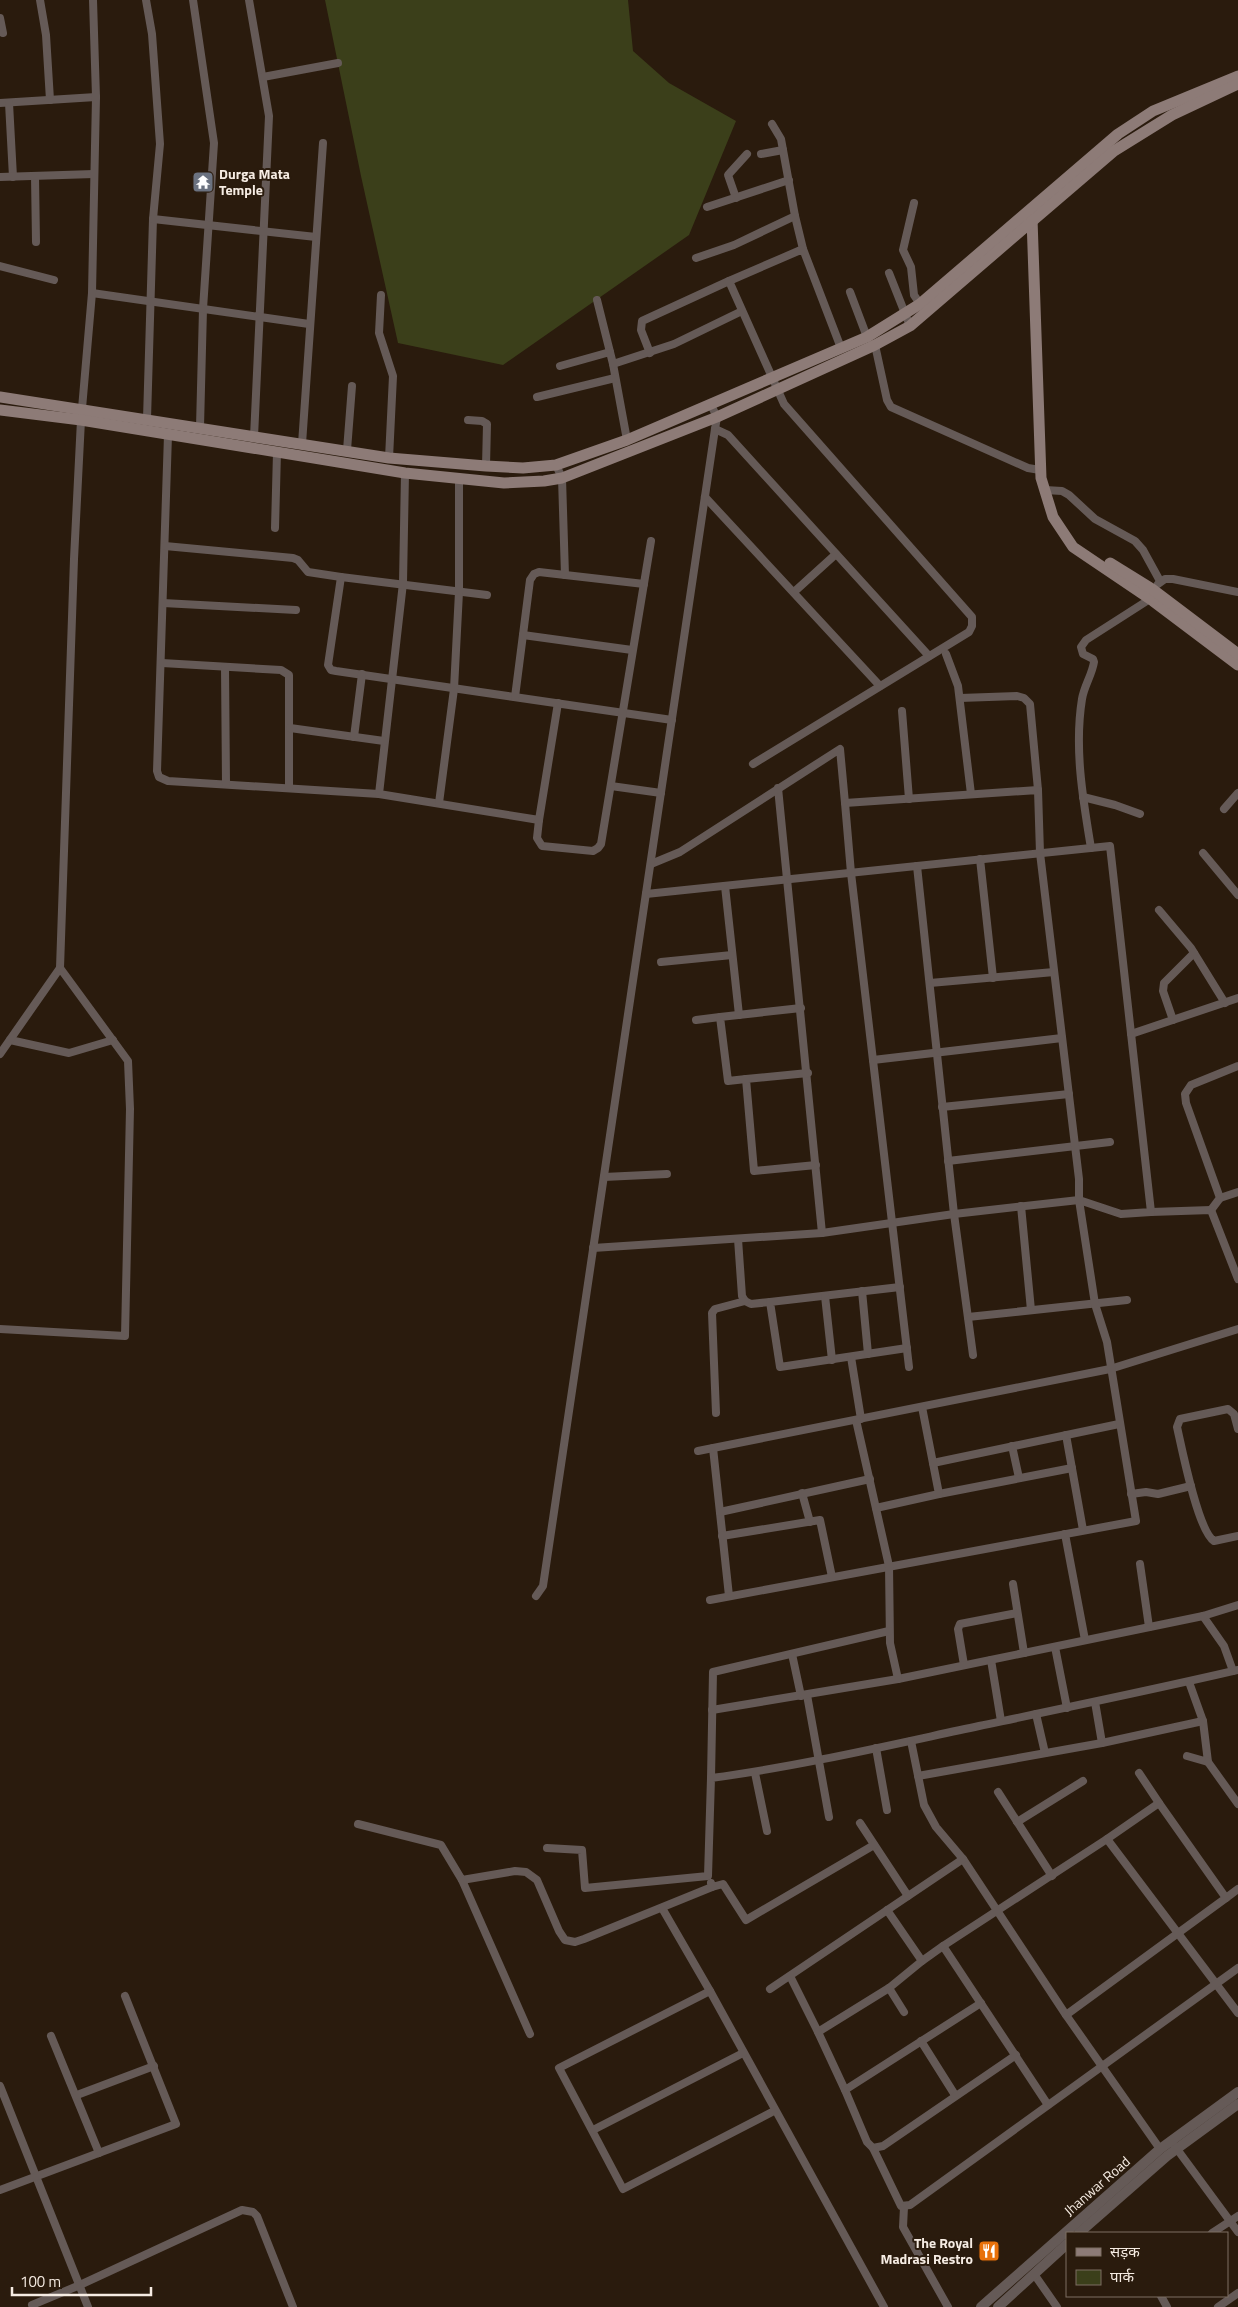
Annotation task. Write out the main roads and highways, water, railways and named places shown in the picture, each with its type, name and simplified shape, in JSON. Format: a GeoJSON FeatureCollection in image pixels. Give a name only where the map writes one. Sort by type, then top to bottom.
{"type":"FeatureCollection","features":[{"type":"Feature","properties":{"kind":"main road"},"geometry":{"type":"LineString","coordinates":[[0,410],[147,419],[389,458],[523,468],[556,465],[627,440],[841,348],[871,341],[920,304],[1118,134],[1153,111],[1238,76]]}},
{"type":"Feature","properties":{"kind":"main road"},"geometry":{"type":"LineString","coordinates":[[0,397],[82,414],[168,435],[406,473],[459,479],[526,483],[562,478],[716,423],[871,341],[910,326],[1131,138],[1172,115],[1238,84]]}},
{"type":"Feature","properties":{"kind":"main road"},"geometry":{"type":"LineString","coordinates":[[1031,209],[1040,470],[1053,518],[1079,544],[1154,590],[1238,654]]}},
{"type":"Feature","properties":{"kind":"main road"},"geometry":{"type":"LineString","coordinates":[[1154,590],[1238,665]]}},
{"type":"Feature","properties":{"kind":"place","name":"Durga Mata Temple"},"geometry":{"type":"Point","coordinates":[203,182]}},
{"type":"Feature","properties":{"kind":"place","name":"The Royal Madrasi Restro"},"geometry":{"type":"Point","coordinates":[989,2251]}}]}
